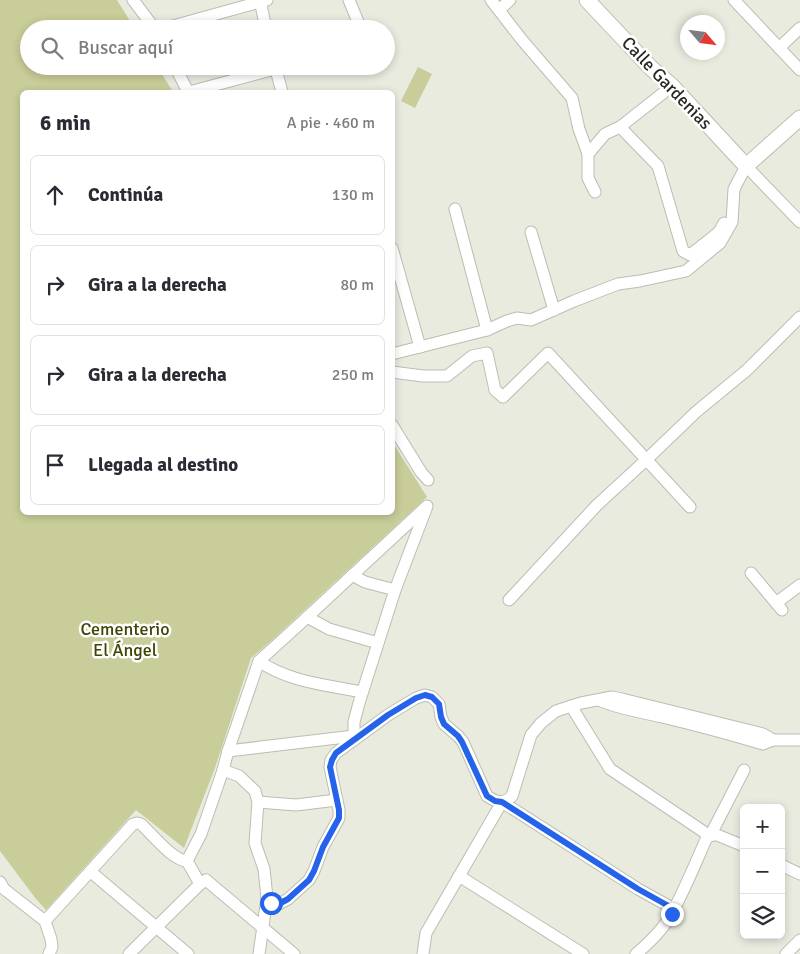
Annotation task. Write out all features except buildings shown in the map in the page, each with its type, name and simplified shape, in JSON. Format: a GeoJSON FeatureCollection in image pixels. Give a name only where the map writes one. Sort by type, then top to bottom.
{"type":"FeatureCollection","features":[{"type":"Feature","properties":{"kind":"street"},"geometry":{"type":"LineString","coordinates":[[134,0],[148,20]]}},
{"type":"Feature","properties":{"kind":"street"},"geometry":{"type":"LineString","coordinates":[[193,20],[262,0],[265,20]]}},
{"type":"Feature","properties":{"kind":"street"},"geometry":{"type":"LineString","coordinates":[[349,0],[357,20]]}},
{"type":"Feature","properties":{"kind":"street"},"geometry":{"type":"LineString","coordinates":[[490,0],[572,98],[579,129],[588,154],[588,178],[595,192]]}},
{"type":"Feature","properties":{"kind":"street"},"geometry":{"type":"LineString","coordinates":[[499,10],[510,0]]}},
{"type":"Feature","properties":{"kind":"street","name":"Calle Gardenias"},"geometry":{"type":"LineString","coordinates":[[587,0],[651,68],[672,86],[746,166]]}},
{"type":"Feature","properties":{"kind":"street"},"geometry":{"type":"LineString","coordinates":[[734,0],[800,70]]}},
{"type":"Feature","properties":{"kind":"street"},"geometry":{"type":"LineString","coordinates":[[779,48],[800,28]]}},
{"type":"Feature","properties":{"kind":"street"},"geometry":{"type":"LineString","coordinates":[[180,75],[187,90]]}},
{"type":"Feature","properties":{"kind":"street"},"geometry":{"type":"LineString","coordinates":[[195,90],[250,75]]}},
{"type":"Feature","properties":{"kind":"street"},"geometry":{"type":"LineString","coordinates":[[277,75],[281,90]]}},
{"type":"Feature","properties":{"kind":"street"},"geometry":{"type":"LineString","coordinates":[[588,154],[605,134],[620,126],[672,86]]}},
{"type":"Feature","properties":{"kind":"street"},"geometry":{"type":"LineString","coordinates":[[395,353],[487,330],[517,318],[531,320],[618,284],[686,271],[720,243],[732,222],[734,190],[746,166],[800,118]]}},
{"type":"Feature","properties":{"kind":"street"},"geometry":{"type":"LineString","coordinates":[[620,126],[658,166],[682,251],[690,255],[719,232],[733,204]]}},
{"type":"Feature","properties":{"kind":"street"},"geometry":{"type":"LineString","coordinates":[[746,166],[800,222]]}},
{"type":"Feature","properties":{"kind":"street"},"geometry":{"type":"LineString","coordinates":[[454,209],[487,330]]}},
{"type":"Feature","properties":{"kind":"street"},"geometry":{"type":"LineString","coordinates":[[531,232],[554,310]]}},
{"type":"Feature","properties":{"kind":"street"},"geometry":{"type":"LineString","coordinates":[[395,259],[420,347]]}},
{"type":"Feature","properties":{"kind":"street"},"geometry":{"type":"LineString","coordinates":[[509,600],[597,505],[696,412],[747,370],[800,317]]}},
{"type":"Feature","properties":{"kind":"street"},"geometry":{"type":"LineString","coordinates":[[395,372],[423,376],[446,376],[472,356],[487,353],[495,390],[503,397],[548,352],[690,507]]}},
{"type":"Feature","properties":{"kind":"street"},"geometry":{"type":"LineString","coordinates":[[395,430],[428,480]]}},
{"type":"Feature","properties":{"kind":"street"},"geometry":{"type":"LineString","coordinates":[[187,861],[201,834],[259,661],[428,506],[395,590],[362,692],[354,722],[354,738]]}},
{"type":"Feature","properties":{"kind":"street"},"geometry":{"type":"LineString","coordinates":[[750,573],[779,607],[800,585]]}},
{"type":"Feature","properties":{"kind":"street"},"geometry":{"type":"LineString","coordinates":[[352,576],[365,582],[395,590]]}},
{"type":"Feature","properties":{"kind":"street"},"geometry":{"type":"LineString","coordinates":[[307,617],[329,629],[378,643]]}},
{"type":"Feature","properties":{"kind":"street"},"geometry":{"type":"LineString","coordinates":[[259,661],[273,670],[299,679],[362,692]]}},
{"type":"Feature","properties":{"kind":"street"},"geometry":{"type":"LineString","coordinates":[[268,898],[271,903],[277,905],[288,899],[309,880],[323,847],[339,818],[330,767],[336,753],[388,715],[416,698],[425,695],[432,697],[439,704],[444,724],[462,742],[487,796],[495,801],[502,802],[638,889],[674,909]]}},
{"type":"Feature","properties":{"kind":"street"},"geometry":{"type":"LineString","coordinates":[[422,954],[426,933],[502,802],[512,796],[531,735],[541,723],[556,711],[581,702],[599,700],[611,706],[672,719],[763,744],[774,740],[800,740]]}},
{"type":"Feature","properties":{"kind":"street"},"geometry":{"type":"LineString","coordinates":[[571,706],[610,769],[710,836],[717,835],[740,844]]}},
{"type":"Feature","properties":{"kind":"street"},"geometry":{"type":"LineString","coordinates":[[228,750],[354,738]]}},
{"type":"Feature","properties":{"kind":"street"},"geometry":{"type":"LineString","coordinates":[[223,770],[239,776],[255,791],[258,802],[255,843],[264,869],[268,898],[259,954]]}},
{"type":"Feature","properties":{"kind":"street"},"geometry":{"type":"LineString","coordinates":[[636,954],[663,927],[674,909],[707,837],[710,836],[744,770]]}},
{"type":"Feature","properties":{"kind":"street"},"geometry":{"type":"LineString","coordinates":[[258,802],[296,805],[337,800]]}},
{"type":"Feature","properties":{"kind":"street"},"geometry":{"type":"LineString","coordinates":[[45,921],[133,824],[137,822],[181,861],[187,861]]}},
{"type":"Feature","properties":{"kind":"street"},"geometry":{"type":"LineString","coordinates":[[187,861],[200,884]]}},
{"type":"Feature","properties":{"kind":"street"},"geometry":{"type":"LineString","coordinates":[[785,867],[800,874]]}},
{"type":"Feature","properties":{"kind":"street"},"geometry":{"type":"LineString","coordinates":[[91,872],[188,954]]}},
{"type":"Feature","properties":{"kind":"street"},"geometry":{"type":"LineString","coordinates":[[459,876],[583,954]]}},
{"type":"Feature","properties":{"kind":"street"},"geometry":{"type":"LineString","coordinates":[[130,954],[206,880],[294,954]]}},
{"type":"Feature","properties":{"kind":"street"},"geometry":{"type":"LineString","coordinates":[[0,882],[4,888],[45,921],[52,939],[52,947],[49,954]]}},
{"type":"Feature","properties":{"kind":"street"},"geometry":{"type":"LineString","coordinates":[[786,954],[800,940]]}},
{"type":"Feature","properties":{"kind":"green space","name":"Cementerio El Ángel"},"geometry":{"type":"Polygon","coordinates":[[[0,0],[117,0],[129,20],[20,20],[20,75],[163,75],[172,90],[20,90],[20,515],[395,515],[395,446],[427,497],[251,658],[215,768],[184,848],[136,810],[46,910],[0,851],[0,0]]]}},
{"type":"Feature","properties":{"kind":"green space"},"geometry":{"type":"Polygon","coordinates":[[[418,67],[432,74],[415,108],[401,101],[418,67]]]}},
{"type":"Feature","properties":{"kind":"route"},"geometry":{"type":"LineString","coordinates":[[271,903],[277,905],[288,899],[309,880],[323,847],[339,818],[330,767],[336,753],[388,715],[416,698],[425,695],[432,697],[439,704],[444,724],[462,742],[487,796],[495,801],[502,802],[638,889],[674,909],[672,914]]}}]}
